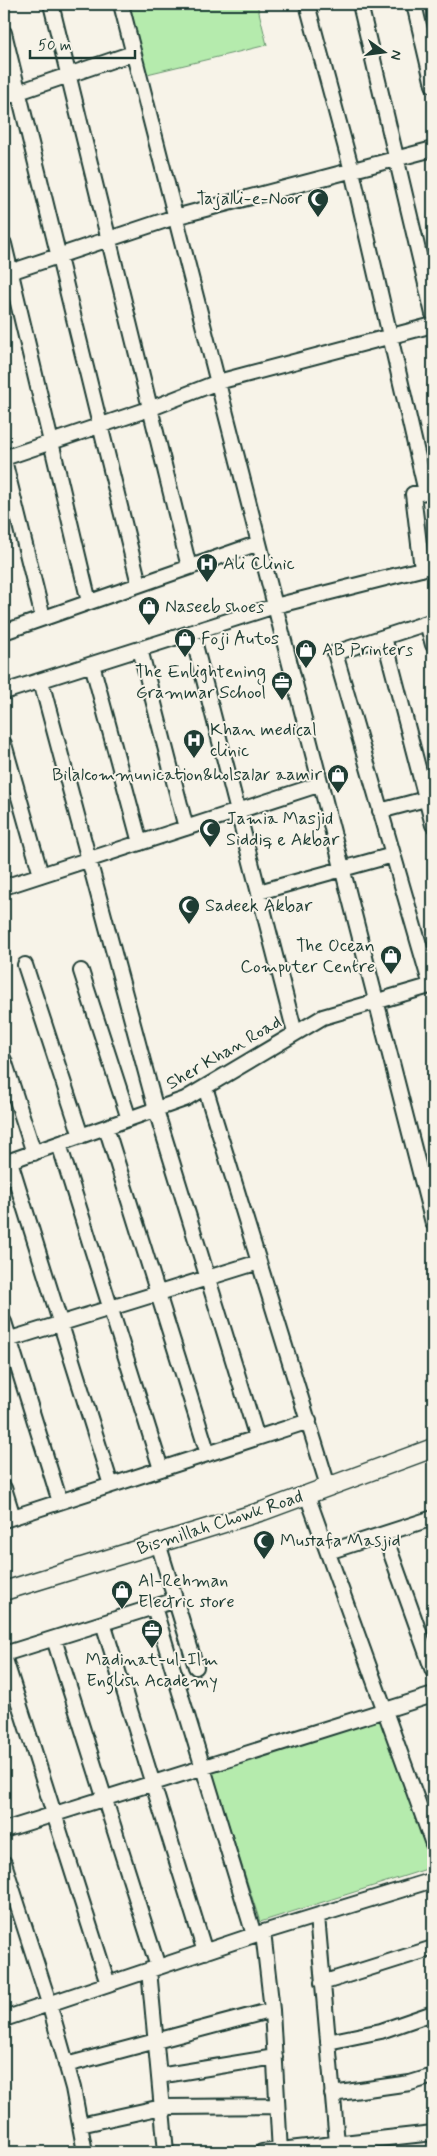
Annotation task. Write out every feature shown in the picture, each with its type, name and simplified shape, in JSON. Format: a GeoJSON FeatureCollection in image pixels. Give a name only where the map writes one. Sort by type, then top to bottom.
{"type":"FeatureCollection","features":[{"type":"Feature","properties":{"kind":"main road","name":"Bismillah Chowk Road"},"geometry":{"type":"LineString","coordinates":[[4,1590],[307,1495],[433,1448]]}},
{"type":"Feature","properties":{"kind":"street"},"geometry":{"type":"LineString","coordinates":[[51,4],[152,408],[189,567]]}},
{"type":"Feature","properties":{"kind":"street"},"geometry":{"type":"LineString","coordinates":[[121,4],[377,1001],[428,1179],[433,1222]]}},
{"type":"Feature","properties":{"kind":"street"},"geometry":{"type":"LineString","coordinates":[[4,692],[275,606],[427,567],[413,494],[430,491],[352,170],[307,4]]}},
{"type":"Feature","properties":{"kind":"street"},"geometry":{"type":"LineString","coordinates":[[360,4],[433,314]]}},
{"type":"Feature","properties":{"kind":"street"},"geometry":{"type":"LineString","coordinates":[[414,4],[433,85]]}},
{"type":"Feature","properties":{"kind":"street"},"geometry":{"type":"LineString","coordinates":[[4,33],[139,584]]}},
{"type":"Feature","properties":{"kind":"street"},"geometry":{"type":"LineString","coordinates":[[4,97],[133,53]]}},
{"type":"Feature","properties":{"kind":"street"},"geometry":{"type":"LineString","coordinates":[[7,272],[175,217],[433,149]]}},
{"type":"Feature","properties":{"kind":"street"},"geometry":{"type":"LineString","coordinates":[[4,244],[7,272],[51,442],[89,602]]}},
{"type":"Feature","properties":{"kind":"street"},"geometry":{"type":"LineString","coordinates":[[43,618],[4,459],[152,408],[218,382],[433,325]]}},
{"type":"Feature","properties":{"kind":"street"},"geometry":{"type":"LineString","coordinates":[[4,632],[259,543]]}},
{"type":"Feature","properties":{"kind":"street"},"geometry":{"type":"LineString","coordinates":[[432,985],[335,653],[430,622],[433,645]]}},
{"type":"Feature","properties":{"kind":"street"},"geometry":{"type":"LineString","coordinates":[[192,633],[295,1033]]}},
{"type":"Feature","properties":{"kind":"street"},"geometry":{"type":"LineString","coordinates":[[384,637],[430,798],[433,825]]}},
{"type":"Feature","properties":{"kind":"street"},"geometry":{"type":"LineString","coordinates":[[140,649],[186,828]]}},
{"type":"Feature","properties":{"kind":"street"},"geometry":{"type":"LineString","coordinates":[[92,664],[140,843]]}},
{"type":"Feature","properties":{"kind":"street"},"geometry":{"type":"LineString","coordinates":[[41,680],[156,1110],[257,1438]]}},
{"type":"Feature","properties":{"kind":"street"},"geometry":{"type":"LineString","coordinates":[[4,744],[7,768],[41,874]]}},
{"type":"Feature","properties":{"kind":"street"},"geometry":{"type":"LineString","coordinates":[[4,887],[321,784]]}},
{"type":"Feature","properties":{"kind":"street"},"geometry":{"type":"LineString","coordinates":[[380,811],[430,798]]}},
{"type":"Feature","properties":{"kind":"street"},"geometry":{"type":"LineString","coordinates":[[259,892],[393,855]]}},
{"type":"Feature","properties":{"kind":"street"},"geometry":{"type":"LineString","coordinates":[[25,965],[81,1136]]}},
{"type":"Feature","properties":{"kind":"street"},"geometry":{"type":"LineString","coordinates":[[81,971],[130,1119]]}},
{"type":"Feature","properties":{"kind":"street","name":"Sher Khan Road"},"geometry":{"type":"LineString","coordinates":[[7,1162],[185,1099],[323,1017],[432,985]]}},
{"type":"Feature","properties":{"kind":"street"},"geometry":{"type":"LineString","coordinates":[[4,1060],[34,1153]]}},
{"type":"Feature","properties":{"kind":"street"},"geometry":{"type":"LineString","coordinates":[[205,1087],[328,1486]]}},
{"type":"Feature","properties":{"kind":"street"},"geometry":{"type":"LineString","coordinates":[[106,1127],[208,1454]]}},
{"type":"Feature","properties":{"kind":"street"},"geometry":{"type":"LineString","coordinates":[[59,1144],[162,1469]]}},
{"type":"Feature","properties":{"kind":"street"},"geometry":{"type":"LineString","coordinates":[[7,1162],[111,1485]]}},
{"type":"Feature","properties":{"kind":"street"},"geometry":{"type":"LineString","coordinates":[[6,1340],[259,1262]]}},
{"type":"Feature","properties":{"kind":"street"},"geometry":{"type":"LineString","coordinates":[[4,1322],[6,1340],[60,1502]]}},
{"type":"Feature","properties":{"kind":"street"},"geometry":{"type":"LineString","coordinates":[[4,1488],[8,1518],[309,1421]]}},
{"type":"Feature","properties":{"kind":"street"},"geometry":{"type":"LineString","coordinates":[[307,1495],[433,1844]]}},
{"type":"Feature","properties":{"kind":"street"},"geometry":{"type":"LineString","coordinates":[[328,1552],[433,1518]]}},
{"type":"Feature","properties":{"kind":"street"},"geometry":{"type":"LineString","coordinates":[[384,1534],[433,1671]]}},
{"type":"Feature","properties":{"kind":"street"},"geometry":{"type":"LineString","coordinates":[[158,1543],[196,1667]]}},
{"type":"Feature","properties":{"kind":"street"},"geometry":{"type":"LineString","coordinates":[[108,1984],[4,1655],[176,1600]]}},
{"type":"Feature","properties":{"kind":"street"},"geometry":{"type":"LineString","coordinates":[[154,1607],[203,1768],[258,1934],[272,2010],[280,2151]]}},
{"type":"Feature","properties":{"kind":"street"},"geometry":{"type":"LineString","coordinates":[[103,1623],[204,1952]]}},
{"type":"Feature","properties":{"kind":"street"},"geometry":{"type":"LineString","coordinates":[[54,1639],[105,1799],[153,1969],[155,2041],[166,2152]]}},
{"type":"Feature","properties":{"kind":"street"},"geometry":{"type":"LineString","coordinates":[[4,1830],[433,1695]]}},
{"type":"Feature","properties":{"kind":"street"},"geometry":{"type":"LineString","coordinates":[[5,1870],[49,2003],[66,2065],[85,2152]]}},
{"type":"Feature","properties":{"kind":"street"},"geometry":{"type":"LineString","coordinates":[[4,2020],[49,2003],[258,1934],[433,1880]]}},
{"type":"Feature","properties":{"kind":"street"},"geometry":{"type":"LineString","coordinates":[[317,1916],[332,2094],[346,2146]]}},
{"type":"Feature","properties":{"kind":"street"},"geometry":{"type":"LineString","coordinates":[[322,1983],[433,1948]]}},
{"type":"Feature","properties":{"kind":"street"},"geometry":{"type":"LineString","coordinates":[[66,2065],[272,2010]]}},
{"type":"Feature","properties":{"kind":"street"},"geometry":{"type":"LineString","coordinates":[[328,2042],[381,2031],[433,2013]]}},
{"type":"Feature","properties":{"kind":"street"},"geometry":{"type":"LineString","coordinates":[[159,2076],[275,2057]]}},
{"type":"Feature","properties":{"kind":"street"},"geometry":{"type":"LineString","coordinates":[[332,2094],[410,2084],[433,2076]]}},
{"type":"Feature","properties":{"kind":"street"},"geometry":{"type":"LineString","coordinates":[[80,2125],[162,2107],[277,2106]]}},
{"type":"Feature","properties":{"kind":"street"},"geometry":{"type":"LineString","coordinates":[[262,2152],[346,2146],[433,2133]]}},
{"type":"Feature","properties":{"kind":"green space"},"geometry":{"type":"Polygon","coordinates":[[[121,4],[257,4],[267,45],[139,76],[121,4]]]}},
{"type":"Feature","properties":{"kind":"green space"},"geometry":{"type":"Polygon","coordinates":[[[384,1715],[433,1856],[433,1867],[260,1922],[212,1772],[384,1715]]]}},
{"type":"Feature","properties":{"kind":"place","name":"Tajalli-e-Noor"},"geometry":{"type":"Point","coordinates":[318,218]}},
{"type":"Feature","properties":{"kind":"place","name":"Ali Clinic"},"geometry":{"type":"Point","coordinates":[207,583]}},
{"type":"Feature","properties":{"kind":"place","name":"Naseeb shoes"},"geometry":{"type":"Point","coordinates":[149,626]}},
{"type":"Feature","properties":{"kind":"place","name":"Foji Autos"},"geometry":{"type":"Point","coordinates":[185,658]}},
{"type":"Feature","properties":{"kind":"place","name":"AB Printers"},"geometry":{"type":"Point","coordinates":[306,669]}},
{"type":"Feature","properties":{"kind":"place","name":"The Enlightening Grammar School"},"geometry":{"type":"Point","coordinates":[282,701]}},
{"type":"Feature","properties":{"kind":"place","name":"Khan medical clinic"},"geometry":{"type":"Point","coordinates":[194,759]}},
{"type":"Feature","properties":{"kind":"place","name":"Bilalcommunication&holsalar aamir"},"geometry":{"type":"Point","coordinates":[338,794]}},
{"type":"Feature","properties":{"kind":"place","name":"Jamia Masjid Siddiq e Akbar"},"geometry":{"type":"Point","coordinates":[210,848]}},
{"type":"Feature","properties":{"kind":"place","name":"Sadeek Akbar"},"geometry":{"type":"Point","coordinates":[189,925]}},
{"type":"Feature","properties":{"kind":"place","name":"The Ocean Computer Centre"},"geometry":{"type":"Point","coordinates":[391,975]}},
{"type":"Feature","properties":{"kind":"place","name":"Mustafa Masjid"},"geometry":{"type":"Point","coordinates":[264,1560]}},
{"type":"Feature","properties":{"kind":"place","name":"Al-Rehman Electric store"},"geometry":{"type":"Point","coordinates":[122,1610]}},
{"type":"Feature","properties":{"kind":"place","name":"Madinat-ul-Ilm English Academy"},"geometry":{"type":"Point","coordinates":[152,1649]}}]}
